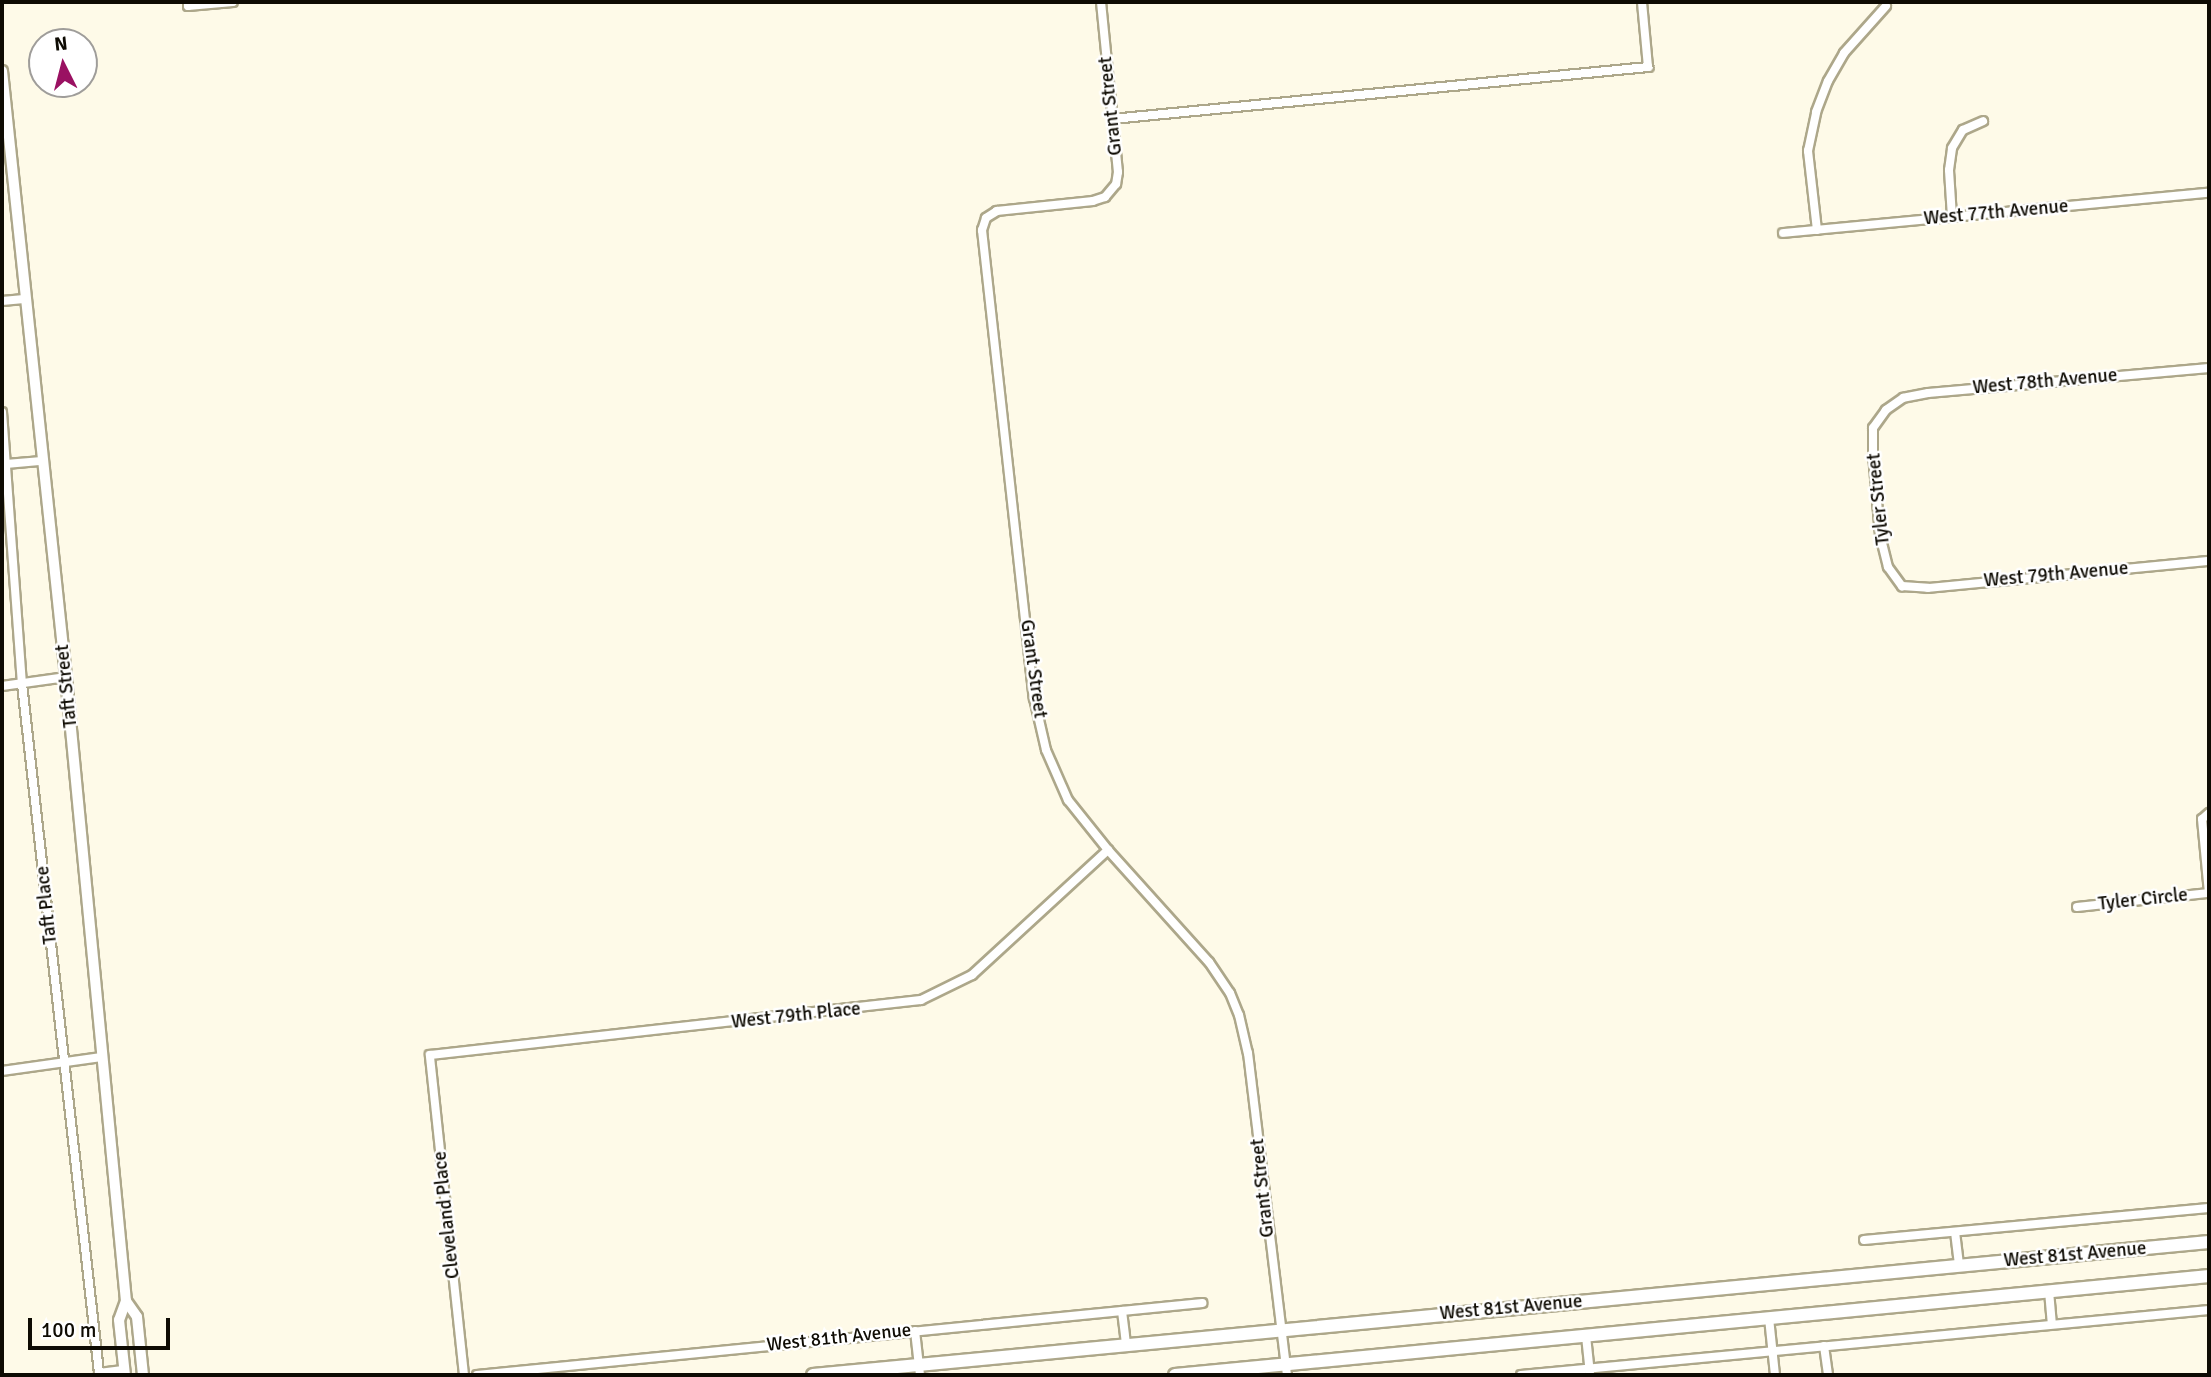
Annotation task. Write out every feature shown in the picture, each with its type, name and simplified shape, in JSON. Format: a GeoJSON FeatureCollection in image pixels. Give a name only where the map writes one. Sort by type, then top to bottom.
{"type":"FeatureCollection","features":[{"type":"Feature","properties":{"kind":"main road","name":"Taft Street"},"geometry":{"type":"LineString","coordinates":[[2,71],[66,677],[126,1301],[119,1320],[125,1373]]}},
{"type":"Feature","properties":{"kind":"main road","name":"West 81st Avenue"},"geometry":{"type":"LineString","coordinates":[[813,1375],[920,1370],[1126,1345],[2209,1242]]}},
{"type":"Feature","properties":{"kind":"main road","name":"West 81st Avenue"},"geometry":{"type":"LineString","coordinates":[[1175,1375],[1286,1370],[1586,1336],[2209,1276]]}},
{"type":"Feature","properties":{"kind":"main road","name":"Taft Street"},"geometry":{"type":"LineString","coordinates":[[126,1301],[137,1317],[143,1375]]}},
{"type":"Feature","properties":{"kind":"street"},"geometry":{"type":"LineString","coordinates":[[188,2],[188,6],[233,2]]}},
{"type":"Feature","properties":{"kind":"street","name":"Grant Street"},"geometry":{"type":"LineString","coordinates":[[1101,2],[1118,177],[1108,195],[1093,201],[997,212],[986,218],[982,230],[1034,698],[1046,750],[1068,800],[1108,850],[1209,962],[1230,993],[1239,1015],[1248,1053],[1286,1370]]}},
{"type":"Feature","properties":{"kind":"street"},"geometry":{"type":"LineString","coordinates":[[1112,119],[1648,68],[1642,2]]}},
{"type":"Feature","properties":{"kind":"street"},"geometry":{"type":"LineString","coordinates":[[1817,230],[1808,150],[1816,112],[1828,81],[1844,53],[1886,6]]}},
{"type":"Feature","properties":{"kind":"street"},"geometry":{"type":"LineString","coordinates":[[1952,218],[1949,170],[1952,148],[1963,130],[1983,121]]}},
{"type":"Feature","properties":{"kind":"street","name":"West 77th Avenue"},"geometry":{"type":"LineString","coordinates":[[1783,233],[2209,193]]}},
{"type":"Feature","properties":{"kind":"street"},"geometry":{"type":"LineString","coordinates":[[2,301],[24,299]]}},
{"type":"Feature","properties":{"kind":"street","name":"West 78th Avenue"},"geometry":{"type":"LineString","coordinates":[[1886,410],[1903,398],[1928,393],[2209,368]]}},
{"type":"Feature","properties":{"kind":"street","name":"Tyler Street"},"geometry":{"type":"LineString","coordinates":[[1886,410],[1874,428],[1872,455],[1880,535],[1888,567],[1902,586]]}},
{"type":"Feature","properties":{"kind":"street","name":"Taft Place"},"geometry":{"type":"LineString","coordinates":[[2,412],[22,684],[99,1373],[125,1373]]}},
{"type":"Feature","properties":{"kind":"street"},"geometry":{"type":"LineString","coordinates":[[6,464],[42,461]]}},
{"type":"Feature","properties":{"kind":"street","name":"West 79th Avenue"},"geometry":{"type":"LineString","coordinates":[[1902,586],[1928,587],[2209,561]]}},
{"type":"Feature","properties":{"kind":"street"},"geometry":{"type":"LineString","coordinates":[[2,686],[66,677]]}},
{"type":"Feature","properties":{"kind":"street"},"geometry":{"type":"LineString","coordinates":[[2209,813],[2202,818],[2209,893]]}},
{"type":"Feature","properties":{"kind":"street","name":"West 79th Place"},"geometry":{"type":"LineString","coordinates":[[430,1055],[866,1009],[921,1000],[972,975],[1108,850]]}},
{"type":"Feature","properties":{"kind":"street","name":"Tyler Circle"},"geometry":{"type":"LineString","coordinates":[[2077,907],[2209,893]]}},
{"type":"Feature","properties":{"kind":"street","name":"Cleveland Place"},"geometry":{"type":"LineString","coordinates":[[430,1055],[464,1375]]}},
{"type":"Feature","properties":{"kind":"street"},"geometry":{"type":"LineString","coordinates":[[2,1071],[101,1057]]}},
{"type":"Feature","properties":{"kind":"street"},"geometry":{"type":"LineString","coordinates":[[1864,1240],[2209,1208]]}},
{"type":"Feature","properties":{"kind":"street"},"geometry":{"type":"LineString","coordinates":[[1955,1232],[1959,1266]]}},
{"type":"Feature","properties":{"kind":"street"},"geometry":{"type":"LineString","coordinates":[[2049,1291],[2052,1324]]}},
{"type":"Feature","properties":{"kind":"street","name":"West 81th Avenue"},"geometry":{"type":"LineString","coordinates":[[477,1375],[1202,1303]]}},
{"type":"Feature","properties":{"kind":"street"},"geometry":{"type":"LineString","coordinates":[[1521,1375],[1590,1372],[1772,1351],[2209,1310]]}},
{"type":"Feature","properties":{"kind":"street"},"geometry":{"type":"LineString","coordinates":[[1122,1311],[1126,1345]]}},
{"type":"Feature","properties":{"kind":"street"},"geometry":{"type":"LineString","coordinates":[[1769,1318],[1775,1375]]}},
{"type":"Feature","properties":{"kind":"street"},"geometry":{"type":"LineString","coordinates":[[915,1331],[920,1370]]}},
{"type":"Feature","properties":{"kind":"street"},"geometry":{"type":"LineString","coordinates":[[1586,1336],[1590,1372]]}},
{"type":"Feature","properties":{"kind":"street"},"geometry":{"type":"LineString","coordinates":[[1824,1346],[1828,1375]]}}]}
